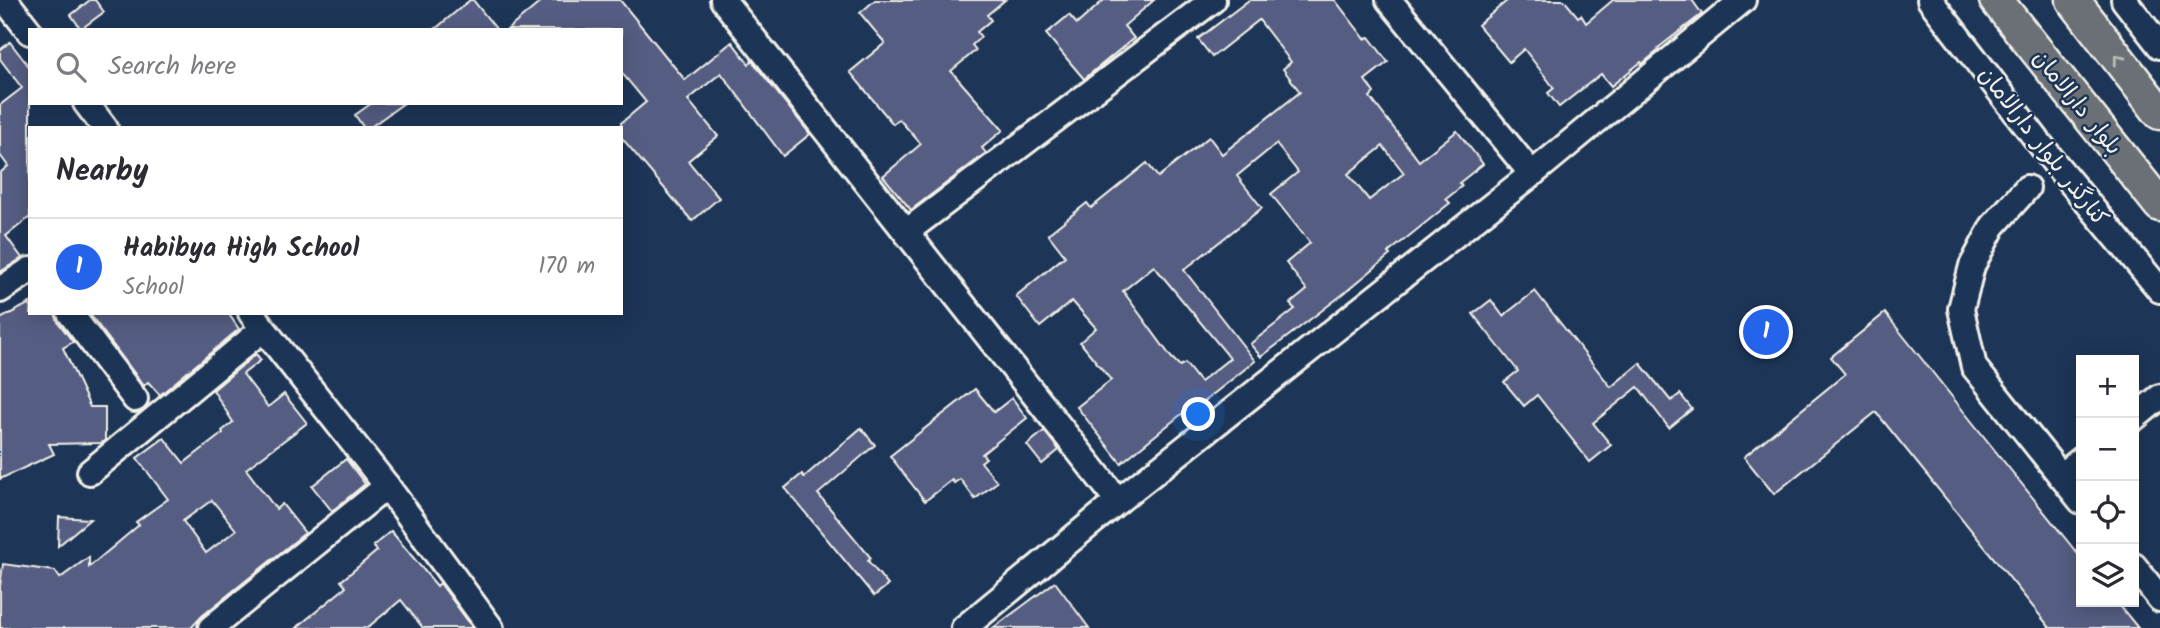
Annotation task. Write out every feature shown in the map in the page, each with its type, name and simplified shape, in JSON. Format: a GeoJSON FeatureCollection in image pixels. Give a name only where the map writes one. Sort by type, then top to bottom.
{"type":"FeatureCollection","features":[{"type":"Feature","properties":{"kind":"main road","name":"بلوار دارالامان"},"geometry":{"type":"LineString","coordinates":[[1996,0],[2160,205]]}},
{"type":"Feature","properties":{"kind":"main road"},"geometry":{"type":"LineString","coordinates":[[2073,0],[2160,113]]}},
{"type":"Feature","properties":{"kind":"street"},"geometry":{"type":"LineString","coordinates":[[723,0],[1118,501]]}},
{"type":"Feature","properties":{"kind":"street"},"geometry":{"type":"LineString","coordinates":[[906,232],[1213,0]]}},
{"type":"Feature","properties":{"kind":"street"},"geometry":{"type":"LineString","coordinates":[[1389,0],[1532,174]]}},
{"type":"Feature","properties":{"kind":"street"},"geometry":{"type":"LineString","coordinates":[[964,628],[1118,501],[1532,174],[1742,0]]}},
{"type":"Feature","properties":{"kind":"street","name":"کنارگذر بلوار دارالامان"},"geometry":{"type":"LineString","coordinates":[[1930,0],[2057,166],[2160,290]]}},
{"type":"Feature","properties":{"kind":"street"},"geometry":{"type":"LineString","coordinates":[[2124,0],[2160,46]]}},
{"type":"Feature","properties":{"kind":"street"},"geometry":{"type":"LineString","coordinates":[[6,10],[28,30]]}},
{"type":"Feature","properties":{"kind":"street"},"geometry":{"type":"LineString","coordinates":[[88,105],[103,126]]}},
{"type":"Feature","properties":{"kind":"street"},"geometry":{"type":"LineString","coordinates":[[2027,188],[1993,226],[1972,266],[1961,309],[1974,367],[2076,495]]}},
{"type":"Feature","properties":{"kind":"street"},"geometry":{"type":"LineString","coordinates":[[0,290],[28,271]]}},
{"type":"Feature","properties":{"kind":"street"},"geometry":{"type":"LineString","coordinates":[[72,315],[135,399]]}},
{"type":"Feature","properties":{"kind":"street"},"geometry":{"type":"LineString","coordinates":[[90,472],[257,321],[387,486],[491,628]]}},
{"type":"Feature","properties":{"kind":"street"},"geometry":{"type":"LineString","coordinates":[[2139,414],[2160,397]]}},
{"type":"Feature","properties":{"kind":"street"},"geometry":{"type":"LineString","coordinates":[[2061,476],[2076,464]]}},
{"type":"Feature","properties":{"kind":"street"},"geometry":{"type":"LineString","coordinates":[[211,628],[387,486]]}},
{"type":"Feature","properties":{"kind":"street"},"geometry":{"type":"LineString","coordinates":[[2139,572],[2160,599]]}},
{"type":"Feature","properties":{"kind":"building"},"geometry":{"type":"Polygon","coordinates":[[[90,0],[95,0],[104,12],[82,28],[71,15],[90,0]]]}},
{"type":"Feature","properties":{"kind":"building"},"geometry":{"type":"Polygon","coordinates":[[[473,0],[495,28],[436,28],[473,0]]]}},
{"type":"Feature","properties":{"kind":"building"},"geometry":{"type":"Polygon","coordinates":[[[543,0],[620,0],[685,80],[732,42],[749,64],[752,61],[810,134],[783,156],[721,73],[688,100],[718,136],[688,161],[719,198],[692,221],[623,139],[621,123],[646,102],[623,74],[623,28],[509,28],[543,0]]]}},
{"type":"Feature","properties":{"kind":"building"},"geometry":{"type":"Polygon","coordinates":[[[875,0],[1005,0],[987,15],[991,20],[977,32],[981,37],[972,45],[976,50],[951,71],[1003,130],[982,148],[986,153],[911,210],[883,176],[921,144],[899,119],[893,124],[850,72],[885,43],[860,13],[875,0]]]}},
{"type":"Feature","properties":{"kind":"building"},"geometry":{"type":"Polygon","coordinates":[[[1104,0],[1154,0],[1124,26],[1134,38],[1084,79],[1046,34],[1069,15],[1077,24],[1104,0]]]}},
{"type":"Feature","properties":{"kind":"building"},"geometry":{"type":"Polygon","coordinates":[[[1249,0],[1335,0],[1365,39],[1369,37],[1388,62],[1365,80],[1374,93],[1370,97],[1419,161],[1457,131],[1483,164],[1459,183],[1462,186],[1446,199],[1450,203],[1388,253],[1390,255],[1342,295],[1261,357],[1250,344],[1295,309],[1290,304],[1307,290],[1286,263],[1310,243],[1271,194],[1298,172],[1276,144],[1237,176],[1262,208],[1184,270],[1255,361],[1197,407],[1194,404],[1121,463],[1077,407],[1111,380],[1080,342],[1096,328],[1072,301],[1040,327],[1016,296],[1065,256],[1048,234],[1087,203],[1091,208],[1147,163],[1158,177],[1209,137],[1222,154],[1300,92],[1283,69],[1291,62],[1259,20],[1212,57],[1198,39],[1249,0]],[[1383,146],[1348,174],[1369,200],[1404,173],[1383,146]],[[1154,266],[1123,291],[1171,357],[1180,366],[1185,363],[1200,382],[1230,358],[1154,266]]]}},
{"type":"Feature","properties":{"kind":"building"},"geometry":{"type":"Polygon","coordinates":[[[1508,0],[1564,0],[1586,23],[1613,0],[1692,0],[1702,14],[1611,86],[1601,74],[1559,107],[1548,93],[1554,88],[1524,49],[1509,62],[1478,25],[1508,0]]]}},
{"type":"Feature","properties":{"kind":"building"},"geometry":{"type":"Polygon","coordinates":[[[10,42],[28,65],[30,126],[28,219],[6,236],[22,258],[0,272],[0,173],[8,166],[0,155],[0,105],[22,88],[0,59],[0,50],[10,42]]]}},
{"type":"Feature","properties":{"kind":"building"},"geometry":{"type":"Polygon","coordinates":[[[369,105],[401,105],[372,126],[363,126],[355,115],[369,105]]]}},
{"type":"Feature","properties":{"kind":"building"},"geometry":{"type":"Polygon","coordinates":[[[1535,291],[1611,387],[1640,363],[1671,401],[1680,394],[1692,409],[1669,428],[1638,387],[1593,423],[1611,445],[1590,462],[1537,395],[1524,406],[1504,382],[1518,371],[1473,314],[1491,300],[1503,316],[1535,291]]]}},
{"type":"Feature","properties":{"kind":"building"},"geometry":{"type":"Polygon","coordinates":[[[28,304],[28,315],[56,315],[73,342],[63,348],[90,407],[105,407],[105,441],[49,444],[54,454],[0,479],[0,319],[28,304]]]}},
{"type":"Feature","properties":{"kind":"building"},"geometry":{"type":"Polygon","coordinates":[[[1885,313],[2076,552],[2076,607],[2121,607],[2138,628],[2050,628],[1876,412],[1774,494],[1744,457],[1845,374],[1831,357],[1885,313]]]}},
{"type":"Feature","properties":{"kind":"building"},"geometry":{"type":"Polygon","coordinates":[[[91,315],[229,315],[239,329],[160,395],[148,382],[144,386],[91,315]]]}},
{"type":"Feature","properties":{"kind":"building"},"geometry":{"type":"Polygon","coordinates":[[[256,354],[261,360],[243,374],[268,407],[284,394],[307,423],[246,469],[276,509],[282,504],[305,533],[202,616],[191,628],[0,628],[3,564],[55,571],[60,578],[89,557],[89,567],[139,525],[136,522],[168,499],[137,458],[164,438],[184,463],[233,422],[213,390],[256,354]],[[212,500],[183,521],[206,553],[236,530],[212,500]]]}},
{"type":"Feature","properties":{"kind":"building"},"geometry":{"type":"Polygon","coordinates":[[[975,389],[994,412],[1012,398],[1027,418],[982,454],[986,458],[981,462],[997,482],[975,499],[960,479],[954,483],[952,480],[925,501],[890,456],[975,389]]]}},
{"type":"Feature","properties":{"kind":"building"},"geometry":{"type":"Polygon","coordinates":[[[861,428],[875,445],[818,494],[871,558],[868,561],[888,585],[874,596],[785,488],[802,474],[804,477],[861,428]]]}},
{"type":"Feature","properties":{"kind":"building"},"geometry":{"type":"Polygon","coordinates":[[[1044,431],[1059,450],[1042,464],[1027,445],[1044,431]]]}},
{"type":"Feature","properties":{"kind":"building"},"geometry":{"type":"Polygon","coordinates":[[[346,459],[365,484],[332,511],[312,486],[346,459]]]}},
{"type":"Feature","properties":{"kind":"building"},"geometry":{"type":"Polygon","coordinates":[[[59,517],[90,519],[58,546],[59,517]]]}},
{"type":"Feature","properties":{"kind":"building"},"geometry":{"type":"Polygon","coordinates":[[[391,531],[437,586],[440,583],[473,628],[423,628],[401,600],[367,628],[296,628],[346,587],[341,581],[377,551],[373,546],[391,531]]]}},
{"type":"Feature","properties":{"kind":"building"},"geometry":{"type":"Polygon","coordinates":[[[1055,582],[1089,628],[993,628],[1055,582]]]}},
{"type":"Feature","properties":{"kind":"place","name":"Habibya High School"},"geometry":{"type":"Point","coordinates":[1766,332]}}]}
